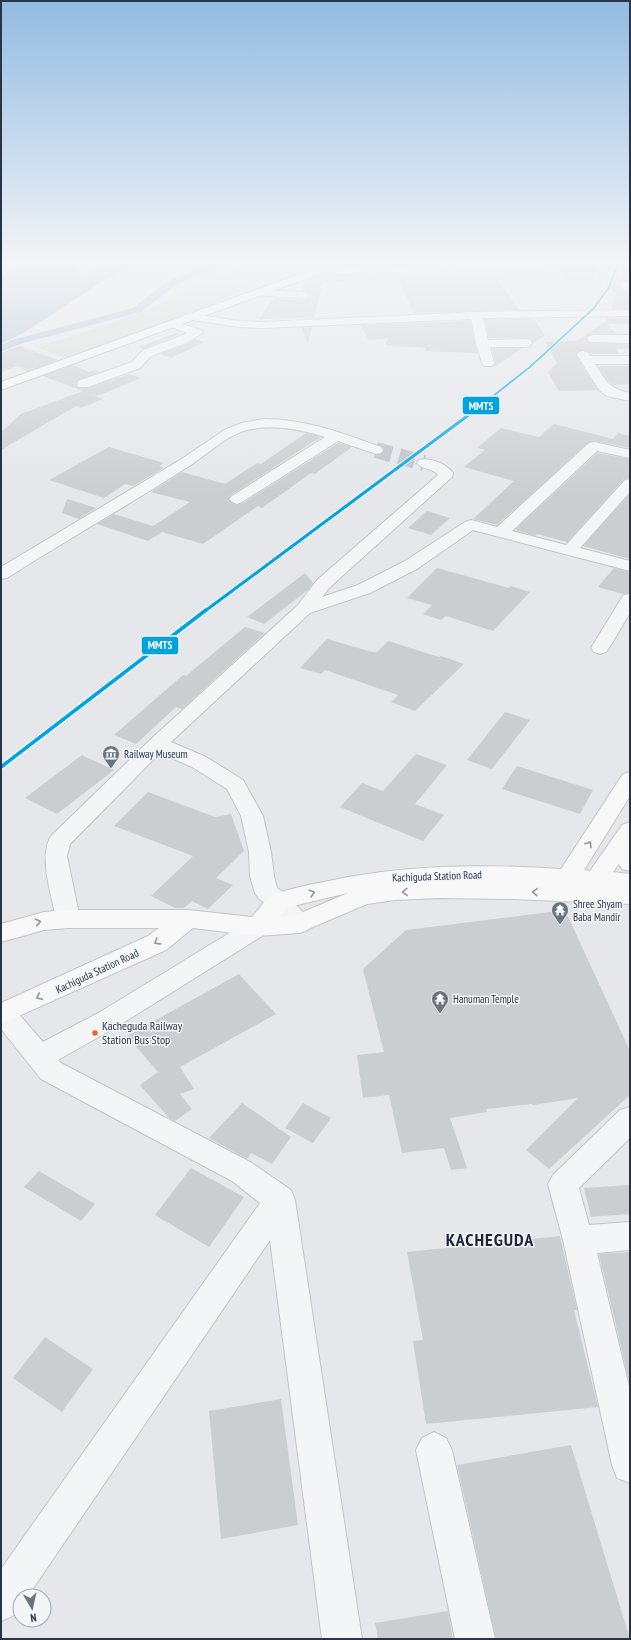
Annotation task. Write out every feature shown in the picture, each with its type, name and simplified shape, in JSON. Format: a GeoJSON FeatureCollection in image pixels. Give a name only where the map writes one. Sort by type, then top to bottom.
{"type":"FeatureCollection","features":[{"type":"Feature","properties":{"kind":"main road"},"geometry":{"type":"LineString","coordinates":[[1,386],[131,341]]}},
{"type":"Feature","properties":{"kind":"main road"},"geometry":{"type":"LineString","coordinates":[[566,885],[630,779]]}},
{"type":"Feature","properties":{"kind":"main road"},"geometry":{"type":"LineString","coordinates":[[592,887],[626,846]]}},
{"type":"Feature","properties":{"kind":"main road","name":"Kachiguda Station Road"},"geometry":{"type":"LineString","coordinates":[[280,902],[356,882],[423,875],[461,875],[592,887],[630,896]]}},
{"type":"Feature","properties":{"kind":"main road","name":"Kachiguda Station Road"},"geometry":{"type":"LineString","coordinates":[[592,887],[630,881]]}},
{"type":"Feature","properties":{"kind":"main road","name":"Kachiguda Station Road"},"geometry":{"type":"LineString","coordinates":[[1,933],[44,921],[68,919],[188,919],[258,927],[298,924],[364,896],[396,892],[566,885]]}},
{"type":"Feature","properties":{"kind":"main road"},"geometry":{"type":"LineString","coordinates":[[258,927],[280,902]]}},
{"type":"Feature","properties":{"kind":"main road","name":"Kachiguda Station Road"},"geometry":{"type":"LineString","coordinates":[[2,1014],[157,943],[188,919]]}},
{"type":"Feature","properties":{"kind":"street"},"geometry":{"type":"LineString","coordinates":[[155,341],[168,346]]}},
{"type":"Feature","properties":{"kind":"street"},"geometry":{"type":"LineString","coordinates":[[101,365],[147,353],[179,341]]}},
{"type":"Feature","properties":{"kind":"street"},"geometry":{"type":"LineString","coordinates":[[481,341],[488,363]]}},
{"type":"Feature","properties":{"kind":"street"},"geometry":{"type":"LineString","coordinates":[[482,344],[526,343]]}},
{"type":"Feature","properties":{"kind":"street"},"geometry":{"type":"LineString","coordinates":[[83,384],[136,365],[147,353]]}},
{"type":"Feature","properties":{"kind":"street"},"geometry":{"type":"LineString","coordinates":[[630,360],[584,358],[605,388],[612,392],[630,397]]}},
{"type":"Feature","properties":{"kind":"street"},"geometry":{"type":"LineString","coordinates":[[605,388],[630,387]]}},
{"type":"Feature","properties":{"kind":"street"},"geometry":{"type":"LineString","coordinates":[[1,574],[186,462],[230,433],[247,426],[280,424],[296,425],[336,436],[376,450]]}},
{"type":"Feature","properties":{"kind":"street"},"geometry":{"type":"LineString","coordinates":[[238,499],[336,436]]}},
{"type":"Feature","properties":{"kind":"street"},"geometry":{"type":"LineString","coordinates":[[501,532],[594,446],[630,454]]}},
{"type":"Feature","properties":{"kind":"street"},"geometry":{"type":"LineString","coordinates":[[68,919],[56,856],[59,842],[157,744],[304,609],[323,584],[445,477],[446,473],[441,468],[424,463]]}},
{"type":"Feature","properties":{"kind":"street"},"geometry":{"type":"LineString","coordinates":[[570,550],[630,483]]}},
{"type":"Feature","properties":{"kind":"street"},"geometry":{"type":"LineString","coordinates":[[304,609],[364,589],[411,565],[471,525],[630,566]]}},
{"type":"Feature","properties":{"kind":"street"},"geometry":{"type":"LineString","coordinates":[[600,648],[630,599]]}},
{"type":"Feature","properties":{"kind":"street"},"geometry":{"type":"LineString","coordinates":[[157,744],[199,762],[235,785],[252,816],[260,852],[262,876],[267,893],[280,902],[298,924]]}},
{"type":"Feature","properties":{"kind":"street"},"geometry":{"type":"LineString","coordinates":[[39,1057],[109,1019],[258,927]]}},
{"type":"Feature","properties":{"kind":"street"},"geometry":{"type":"LineString","coordinates":[[2,1014],[51,1071],[242,1172],[280,1200],[342,1639]]}},
{"type":"Feature","properties":{"kind":"street"},"geometry":{"type":"LineString","coordinates":[[630,1119],[563,1184],[578,1240],[630,1465]]}},
{"type":"Feature","properties":{"kind":"street"},"geometry":{"type":"LineString","coordinates":[[1,1602],[280,1200]]}},
{"type":"Feature","properties":{"kind":"street"},"geometry":{"type":"LineString","coordinates":[[578,1240],[630,1236]]}},
{"type":"Feature","properties":{"kind":"street"},"geometry":{"type":"LineString","coordinates":[[434,1450],[475,1639]]}},
{"type":"Feature","properties":{"kind":"shaded area"},"geometry":{"type":"Polygon","coordinates":[[[58,341],[113,341],[64,358],[40,348],[58,341]]]}},
{"type":"Feature","properties":{"kind":"water"},"geometry":{"type":"Polygon","coordinates":[[[1,341],[8,341],[1,344],[1,341]]]}},
{"type":"Feature","properties":{"kind":"building"},"geometry":{"type":"Polygon","coordinates":[[[156,341],[164,341],[143,349],[139,347],[156,341]]]}},
{"type":"Feature","properties":{"kind":"building"},"geometry":{"type":"Polygon","coordinates":[[[192,341],[205,342],[171,358],[160,354],[185,345],[192,341]]]}},
{"type":"Feature","properties":{"kind":"building"},"geometry":{"type":"Polygon","coordinates":[[[387,341],[474,341],[477,353],[424,351],[426,348],[385,345],[387,341]]]}},
{"type":"Feature","properties":{"kind":"building"},"geometry":{"type":"Polygon","coordinates":[[[587,341],[588,343],[630,344],[630,348],[615,349],[620,354],[591,354],[587,351],[579,351],[576,356],[598,390],[559,391],[548,372],[557,363],[545,342],[587,341]]]}},
{"type":"Feature","properties":{"kind":"building"},"geometry":{"type":"Polygon","coordinates":[[[19,346],[58,360],[28,371],[17,366],[1,372],[1,353],[19,346]]]}},
{"type":"Feature","properties":{"kind":"building"},"geometry":{"type":"Polygon","coordinates":[[[492,348],[522,348],[495,367],[492,348]]]}},
{"type":"Feature","properties":{"kind":"building"},"geometry":{"type":"Polygon","coordinates":[[[73,365],[89,372],[96,370],[100,372],[78,380],[76,384],[78,388],[89,388],[129,374],[141,378],[97,396],[88,393],[103,399],[81,408],[76,406],[1,450],[1,432],[21,414],[83,391],[43,376],[73,365]]]}},
{"type":"Feature","properties":{"kind":"building"},"geometry":{"type":"Polygon","coordinates":[[[598,366],[629,366],[630,384],[613,385],[598,366]]]}},
{"type":"Feature","properties":{"kind":"building"},"geometry":{"type":"Polygon","coordinates":[[[554,424],[613,439],[618,433],[630,436],[630,448],[594,441],[589,442],[497,525],[473,519],[514,481],[464,467],[485,450],[477,448],[501,428],[539,437],[554,424]]]}},
{"type":"Feature","properties":{"kind":"building"},"geometry":{"type":"Polygon","coordinates":[[[306,433],[321,437],[231,495],[228,500],[236,505],[243,503],[338,443],[352,447],[315,474],[311,473],[262,508],[258,506],[203,544],[162,532],[148,541],[97,524],[114,514],[153,526],[190,502],[151,492],[182,472],[225,484],[257,463],[261,464],[306,433]]]}},
{"type":"Feature","properties":{"kind":"building"},"geometry":{"type":"Polygon","coordinates":[[[109,447],[164,463],[159,466],[164,468],[133,486],[125,484],[104,498],[49,480],[109,447]]]}},
{"type":"Feature","properties":{"kind":"building"},"geometry":{"type":"Polygon","coordinates":[[[597,453],[630,459],[630,478],[624,479],[567,542],[537,534],[535,536],[515,530],[597,453]]]}},
{"type":"Feature","properties":{"kind":"building"},"geometry":{"type":"Polygon","coordinates":[[[630,494],[630,559],[583,546],[630,494]]]}},
{"type":"Feature","properties":{"kind":"building"},"geometry":{"type":"Polygon","coordinates":[[[67,499],[96,508],[79,519],[62,513],[67,499]]]}},
{"type":"Feature","properties":{"kind":"building"},"geometry":{"type":"Polygon","coordinates":[[[427,511],[450,518],[431,535],[408,528],[427,511]]]}},
{"type":"Feature","properties":{"kind":"building"},"geometry":{"type":"Polygon","coordinates":[[[437,568],[509,588],[510,586],[530,592],[493,631],[446,616],[441,620],[423,614],[432,605],[407,598],[437,568]]]}},
{"type":"Feature","properties":{"kind":"building"},"geometry":{"type":"Polygon","coordinates":[[[614,568],[630,572],[630,593],[623,594],[598,587],[614,568]]]}},
{"type":"Feature","properties":{"kind":"building"},"geometry":{"type":"Polygon","coordinates":[[[305,573],[313,583],[309,589],[264,624],[247,617],[305,573]]]}},
{"type":"Feature","properties":{"kind":"building"},"geometry":{"type":"Polygon","coordinates":[[[245,627],[265,633],[182,709],[176,707],[136,744],[114,735],[183,675],[186,676],[245,627]]]}},
{"type":"Feature","properties":{"kind":"building"},"geometry":{"type":"Polygon","coordinates":[[[327,639],[376,653],[388,641],[464,664],[415,711],[391,702],[398,695],[325,670],[321,674],[300,668],[327,639]]]}},
{"type":"Feature","properties":{"kind":"building"},"geometry":{"type":"Polygon","coordinates":[[[505,712],[530,720],[492,769],[467,760],[505,712]]]}},
{"type":"Feature","properties":{"kind":"building"},"geometry":{"type":"Polygon","coordinates":[[[416,754],[447,765],[415,804],[444,815],[423,841],[340,807],[362,783],[383,791],[416,754]]]}},
{"type":"Feature","properties":{"kind":"building"},"geometry":{"type":"Polygon","coordinates":[[[82,755],[114,770],[57,814],[25,798],[82,755]]]}},
{"type":"Feature","properties":{"kind":"building"},"geometry":{"type":"Polygon","coordinates":[[[517,766],[593,790],[580,814],[502,789],[517,766]]]}},
{"type":"Feature","properties":{"kind":"building"},"geometry":{"type":"Polygon","coordinates":[[[148,792],[215,817],[231,814],[244,851],[216,878],[233,885],[208,909],[192,901],[184,908],[175,908],[151,896],[193,856],[114,826],[148,792]]]}},
{"type":"Feature","properties":{"kind":"building"},"geometry":{"type":"Polygon","coordinates":[[[565,910],[630,1051],[630,1095],[549,1169],[526,1150],[578,1098],[533,1105],[486,1109],[487,1112],[450,1118],[467,1168],[451,1170],[444,1148],[402,1153],[389,1095],[363,1098],[357,1055],[384,1052],[363,969],[406,930],[565,910]]]}},
{"type":"Feature","properties":{"kind":"building"},"geometry":{"type":"Polygon","coordinates":[[[239,974],[276,1014],[180,1067],[194,1089],[180,1094],[192,1109],[175,1121],[168,1117],[140,1085],[158,1072],[127,1036],[239,974]]]}},
{"type":"Feature","properties":{"kind":"building"},"geometry":{"type":"Polygon","coordinates":[[[242,1103],[291,1137],[272,1164],[251,1153],[247,1159],[209,1138],[242,1103]]]}},
{"type":"Feature","properties":{"kind":"building"},"geometry":{"type":"Polygon","coordinates":[[[303,1103],[331,1118],[313,1143],[285,1128],[303,1103]]]}},
{"type":"Feature","properties":{"kind":"building"},"geometry":{"type":"Polygon","coordinates":[[[191,1168],[244,1197],[209,1247],[155,1215],[191,1168]]]}},
{"type":"Feature","properties":{"kind":"building"},"geometry":{"type":"Polygon","coordinates":[[[39,1171],[95,1204],[81,1221],[24,1187],[39,1171]]]}},
{"type":"Feature","properties":{"kind":"building"},"geometry":{"type":"Polygon","coordinates":[[[630,1185],[630,1214],[591,1217],[584,1188],[630,1185]]]}},
{"type":"Feature","properties":{"kind":"building"},"geometry":{"type":"Polygon","coordinates":[[[560,1236],[577,1310],[574,1310],[598,1407],[426,1424],[413,1341],[423,1340],[407,1252],[560,1236]]]}},
{"type":"Feature","properties":{"kind":"building"},"geometry":{"type":"Polygon","coordinates":[[[630,1252],[630,1381],[629,1381],[599,1254],[630,1252]]]}},
{"type":"Feature","properties":{"kind":"building"},"geometry":{"type":"Polygon","coordinates":[[[45,1337],[93,1369],[62,1412],[13,1378],[45,1337]]]}},
{"type":"Feature","properties":{"kind":"building"},"geometry":{"type":"Polygon","coordinates":[[[281,1399],[298,1525],[221,1539],[209,1411],[281,1399]]]}},
{"type":"Feature","properties":{"kind":"building"},"geometry":{"type":"Polygon","coordinates":[[[571,1445],[630,1639],[496,1639],[457,1465],[571,1445]]]}},
{"type":"Feature","properties":{"kind":"building"},"geometry":{"type":"Polygon","coordinates":[[[448,1611],[453,1639],[378,1639],[375,1623],[448,1611]]]}},
{"type":"Feature","properties":{"kind":"waterway"},"geometry":{"type":"LineString","coordinates":[[1,349],[22,341]]}},
{"type":"Feature","properties":{"kind":"tunnel"},"geometry":{"type":"LineString","coordinates":[[376,450],[424,463]]}},
{"type":"Feature","properties":{"kind":"transit line","name":"MMTS"},"geometry":{"type":"LineString","coordinates":[[1,767],[265,565],[478,408],[530,367],[559,341]]}},
{"type":"Feature","properties":{"kind":"place","name":"Railway Museum"},"geometry":{"type":"Point","coordinates":[111,769]}},
{"type":"Feature","properties":{"kind":"place","name":"Shree Shyam Baba Mandir"},"geometry":{"type":"Point","coordinates":[560,925]}},
{"type":"Feature","properties":{"kind":"place","name":"Hanuman Temple"},"geometry":{"type":"Point","coordinates":[440,1014]}},
{"type":"Feature","properties":{"kind":"place","name":"Kacheguda Railway Station Bus Stop"},"geometry":{"type":"Point","coordinates":[95,1033]}},
{"type":"Feature","properties":{"kind":"district","name":"KACHEGUDA"},"geometry":{"type":"Point","coordinates":[490,1240]}}]}
